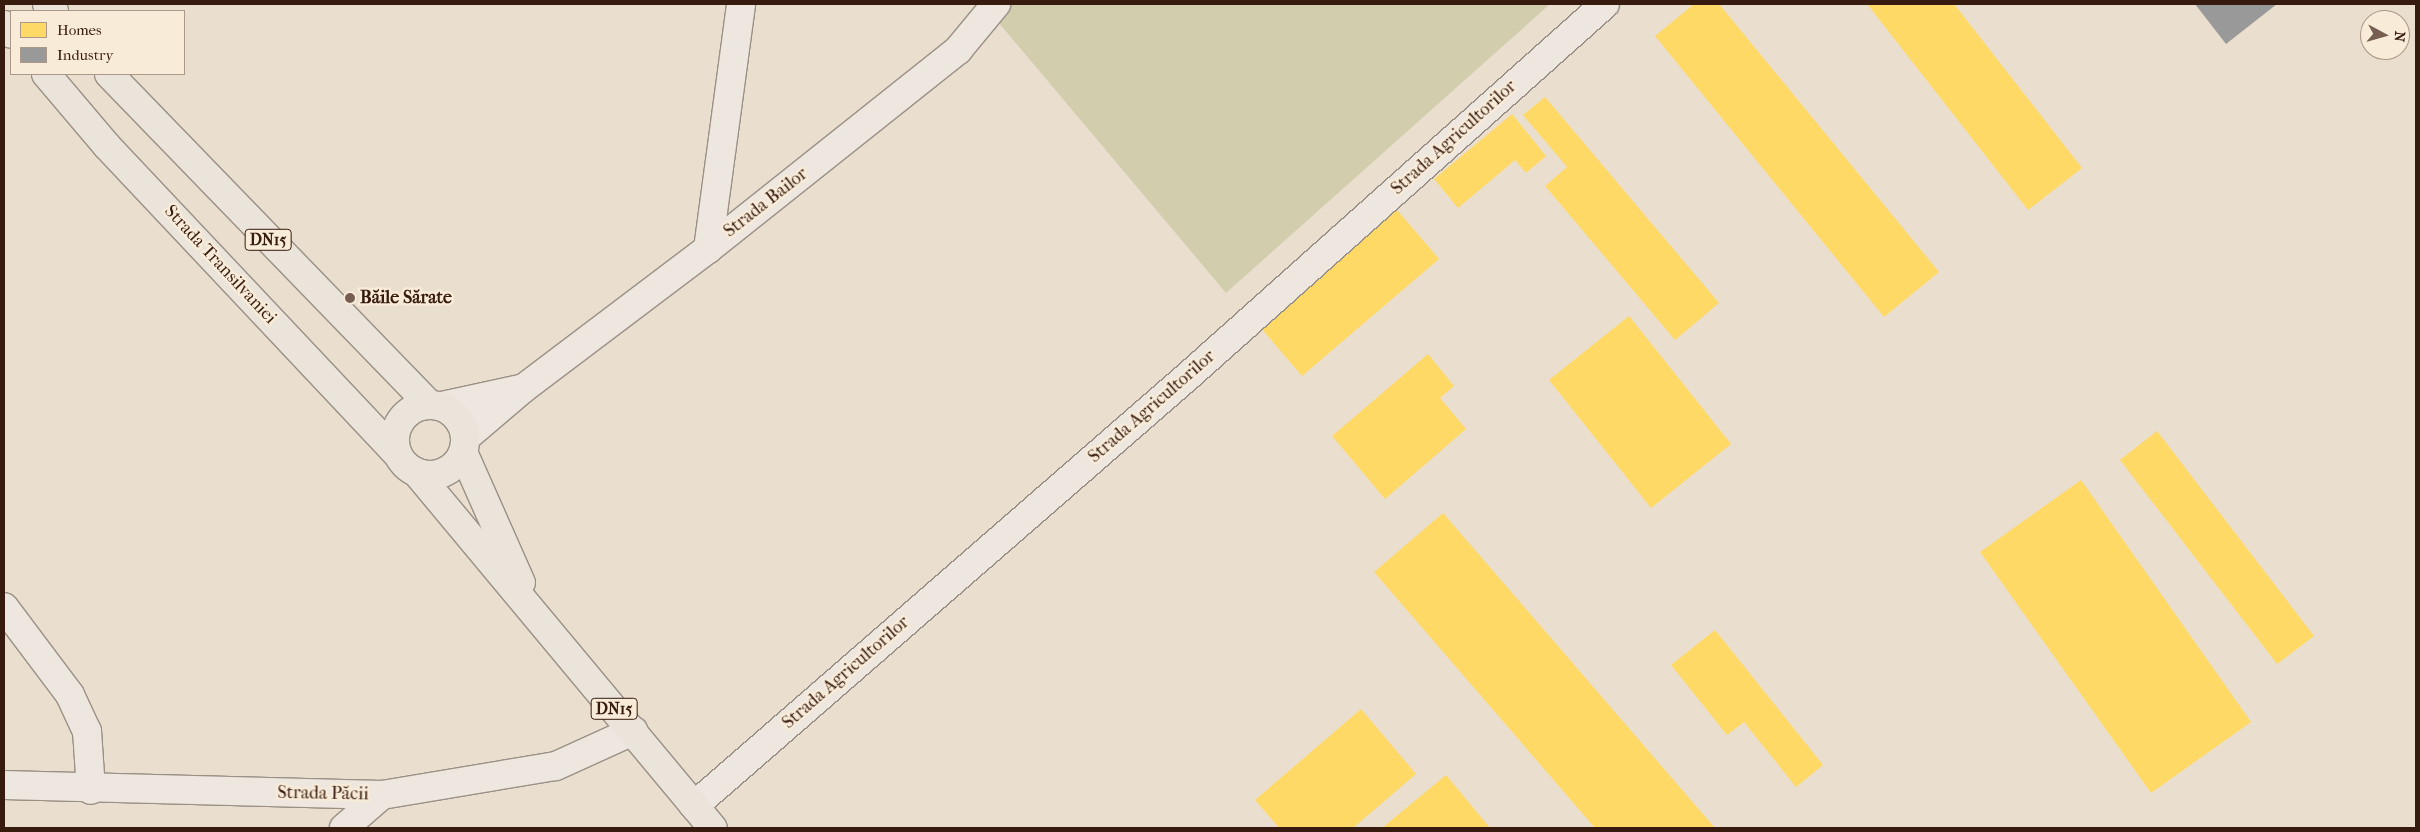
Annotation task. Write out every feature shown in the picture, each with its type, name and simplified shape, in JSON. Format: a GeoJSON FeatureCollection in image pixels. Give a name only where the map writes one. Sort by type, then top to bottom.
{"type":"FeatureCollection","features":[{"type":"Feature","properties":{"kind":"main road","name":"Strada Transilvaniei"},"geometry":{"type":"LineString","coordinates":[[47,75],[107,146],[397,454]]}},
{"type":"Feature","properties":{"kind":"main road","name":"DN15"},"geometry":{"type":"LineString","coordinates":[[110,75],[436,405]]}},
{"type":"Feature","properties":{"kind":"main road"},"geometry":{"type":"LineString","coordinates":[[436,405],[454,413],[462,425],[464,445],[456,464],[444,472],[430,475],[417,473],[405,466],[397,454],[396,427],[415,407],[436,405]]}},
{"type":"Feature","properties":{"kind":"main road","name":"DN15"},"geometry":{"type":"LineString","coordinates":[[464,445],[534,612]]}},
{"type":"Feature","properties":{"kind":"main road","name":"DN15"},"geometry":{"type":"LineString","coordinates":[[417,473],[713,828]]}},
{"type":"Feature","properties":{"kind":"street"},"geometry":{"type":"LineString","coordinates":[[708,249],[741,4]]}},
{"type":"Feature","properties":{"kind":"street","name":"Strada Bailor"},"geometry":{"type":"LineString","coordinates":[[464,445],[524,388],[708,249],[958,50],[996,4]]}},
{"type":"Feature","properties":{"kind":"street","name":"Strada Agricultorilor"},"geometry":{"type":"LineString","coordinates":[[694,806],[1187,377],[1605,4]]}},
{"type":"Feature","properties":{"kind":"street","name":"Strada Bailor"},"geometry":{"type":"LineString","coordinates":[[436,405],[524,388]]}},
{"type":"Feature","properties":{"kind":"street"},"geometry":{"type":"LineString","coordinates":[[4,607],[70,696],[83,722],[87,732],[91,790]]}},
{"type":"Feature","properties":{"kind":"street","name":"Strada Păcii"},"geometry":{"type":"LineString","coordinates":[[4,785],[91,790],[382,796],[556,766],[633,731]]}},
{"type":"Feature","properties":{"kind":"street"},"geometry":{"type":"LineString","coordinates":[[344,828],[382,796]]}},
{"type":"Feature","properties":{"kind":"shaded area"},"geometry":{"type":"Polygon","coordinates":[[[983,4],[1550,4],[1226,293],[983,4]]]}},
{"type":"Feature","properties":{"kind":"building: Homes"},"geometry":{"type":"Polygon","coordinates":[[[1694,4],[1719,4],[1939,272],[1884,317],[1655,36],[1694,4]]]}},
{"type":"Feature","properties":{"kind":"building: Homes"},"geometry":{"type":"Polygon","coordinates":[[[1867,4],[1954,4],[2082,168],[2028,210],[1867,4]]]}},
{"type":"Feature","properties":{"kind":"building: Homes"},"geometry":{"type":"Polygon","coordinates":[[[1545,97],[1719,303],[1675,340],[1545,186],[1567,167],[1523,115],[1545,97]]]}},
{"type":"Feature","properties":{"kind":"building: Homes"},"geometry":{"type":"Polygon","coordinates":[[[1512,114],[1546,156],[1526,173],[1515,160],[1458,208],[1434,179],[1512,114]]]}},
{"type":"Feature","properties":{"kind":"building: Homes"},"geometry":{"type":"Polygon","coordinates":[[[1397,210],[1439,259],[1302,376],[1260,327],[1397,210]]]}},
{"type":"Feature","properties":{"kind":"building: Homes"},"geometry":{"type":"Polygon","coordinates":[[[1629,316],[1731,444],[1651,508],[1549,380],[1629,316]]]}},
{"type":"Feature","properties":{"kind":"building: Homes"},"geometry":{"type":"Polygon","coordinates":[[[1428,354],[1454,386],[1440,398],[1466,429],[1385,499],[1332,436],[1428,354]]]}},
{"type":"Feature","properties":{"kind":"building: Homes"},"geometry":{"type":"Polygon","coordinates":[[[2157,431],[2314,636],[2277,664],[2120,460],[2157,431]]]}},
{"type":"Feature","properties":{"kind":"building: Homes"},"geometry":{"type":"Polygon","coordinates":[[[2081,480],[2251,722],[2151,793],[1980,552],[2081,480]]]}},
{"type":"Feature","properties":{"kind":"building: Homes"},"geometry":{"type":"Polygon","coordinates":[[[1443,513],[1715,828],[1595,828],[1374,572],[1443,513]]]}},
{"type":"Feature","properties":{"kind":"building: Homes"},"geometry":{"type":"Polygon","coordinates":[[[1715,630],[1823,765],[1796,787],[1744,722],[1727,735],[1671,665],[1715,630]]]}},
{"type":"Feature","properties":{"kind":"building: Homes"},"geometry":{"type":"Polygon","coordinates":[[[1361,709],[1416,774],[1353,828],[1279,828],[1255,800],[1361,709]]]}},
{"type":"Feature","properties":{"kind":"building: Homes"},"geometry":{"type":"Polygon","coordinates":[[[1446,775],[1490,828],[1382,828],[1446,775]]]}},
{"type":"Feature","properties":{"kind":"building: Industry"},"geometry":{"type":"Polygon","coordinates":[[[2195,4],[2277,4],[2226,44],[2195,4]]]}},
{"type":"Feature","properties":{"kind":"place","name":"Băile Sărate"},"geometry":{"type":"Point","coordinates":[350,298]}}]}
